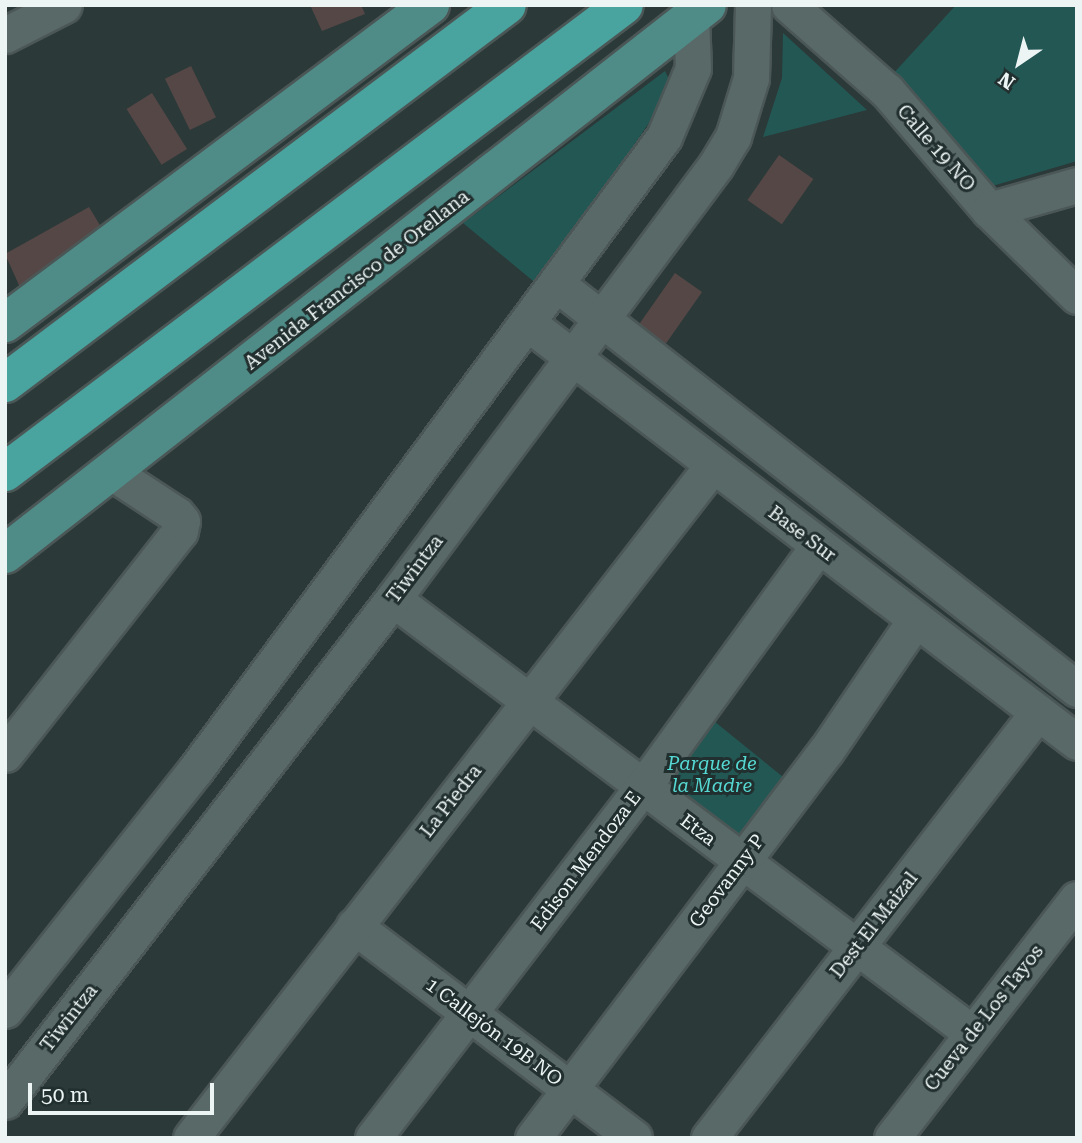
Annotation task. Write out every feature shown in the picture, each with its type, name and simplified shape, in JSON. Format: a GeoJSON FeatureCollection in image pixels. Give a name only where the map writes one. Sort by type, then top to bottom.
{"type":"FeatureCollection","features":[{"type":"Feature","properties":{"kind":"highway"},"geometry":{"type":"LineString","coordinates":[[5,383],[507,5]]}},
{"type":"Feature","properties":{"kind":"highway"},"geometry":{"type":"LineString","coordinates":[[5,472],[624,5]]}},
{"type":"Feature","properties":{"kind":"main road"},"geometry":{"type":"LineString","coordinates":[[5,323],[430,5]]}},
{"type":"Feature","properties":{"kind":"main road","name":"Avenida Francisco de Orellana"},"geometry":{"type":"LineString","coordinates":[[5,554],[695,9]]}},
{"type":"Feature","properties":{"kind":"street"},"geometry":{"type":"LineString","coordinates":[[5,35],[64,5]]}},
{"type":"Feature","properties":{"kind":"street","name":"Tiwintza"},"geometry":{"type":"LineString","coordinates":[[5,1101],[393,599],[601,321],[733,137],[755,57],[753,5]]}},
{"type":"Feature","properties":{"kind":"street","name":"Calle 19 NO"},"geometry":{"type":"LineString","coordinates":[[789,5],[887,91],[989,210],[1077,296]]}},
{"type":"Feature","properties":{"kind":"street"},"geometry":{"type":"LineString","coordinates":[[5,1010],[196,769],[558,285],[677,113],[693,68],[695,9]]}},
{"type":"Feature","properties":{"kind":"street"},"geometry":{"type":"LineString","coordinates":[[989,210],[1077,185]]}},
{"type":"Feature","properties":{"kind":"street"},"geometry":{"type":"LineString","coordinates":[[558,285],[1077,689]]}},
{"type":"Feature","properties":{"kind":"street","name":"Base Sur"},"geometry":{"type":"LineString","coordinates":[[529,324],[1077,742]]}},
{"type":"Feature","properties":{"kind":"street","name":"La Piedra"},"geometry":{"type":"LineString","coordinates":[[191,1138],[527,701],[712,466]]}},
{"type":"Feature","properties":{"kind":"street"},"geometry":{"type":"LineString","coordinates":[[5,754],[180,531],[183,522],[177,515],[110,471]]}},
{"type":"Feature","properties":{"kind":"street","name":"Edison Mendoza E"},"geometry":{"type":"LineString","coordinates":[[373,1138],[642,788],[818,546]]}},
{"type":"Feature","properties":{"kind":"street","name":"Etza"},"geometry":{"type":"LineString","coordinates":[[393,599],[741,863],[972,1033]]}},
{"type":"Feature","properties":{"kind":"street","name":"Geovanny P"},"geometry":{"type":"LineString","coordinates":[[533,1138],[826,751],[915,620]]}},
{"type":"Feature","properties":{"kind":"street","name":"Dest El Maizal"},"geometry":{"type":"LineString","coordinates":[[709,1138],[1038,712]]}},
{"type":"Feature","properties":{"kind":"street","name":"Cueva de Los Tayos"},"geometry":{"type":"LineString","coordinates":[[892,1138],[1077,899]]}},
{"type":"Feature","properties":{"kind":"street","name":"1 Callejón 19B NO"},"geometry":{"type":"LineString","coordinates":[[354,926],[634,1138]]}},
{"type":"Feature","properties":{"kind":"green space"},"geometry":{"type":"Polygon","coordinates":[[[956,5],[1077,5],[1077,161],[989,187],[892,75],[956,5]]]}},
{"type":"Feature","properties":{"kind":"green space"},"geometry":{"type":"Polygon","coordinates":[[[783,33],[867,110],[763,137],[782,78],[783,33]]]}},
{"type":"Feature","properties":{"kind":"green space"},"geometry":{"type":"Polygon","coordinates":[[[665,71],[673,88],[538,285],[463,223],[665,71]]]}},
{"type":"Feature","properties":{"kind":"green space","name":"Parque de la Madre"},"geometry":{"type":"Polygon","coordinates":[[[704,713],[797,789],[743,856],[649,781],[704,713]]]}},
{"type":"Feature","properties":{"kind":"building"},"geometry":{"type":"Polygon","coordinates":[[[310,5],[361,5],[365,14],[322,31],[310,5]]]}},
{"type":"Feature","properties":{"kind":"building"},"geometry":{"type":"Polygon","coordinates":[[[191,66],[216,117],[190,130],[165,79],[191,66]]]}},
{"type":"Feature","properties":{"kind":"building"},"geometry":{"type":"Polygon","coordinates":[[[152,93],[187,149],[162,165],[127,109],[152,93]]]}},
{"type":"Feature","properties":{"kind":"building"},"geometry":{"type":"Polygon","coordinates":[[[779,155],[813,179],[782,224],[747,200],[779,155]]]}},
{"type":"Feature","properties":{"kind":"building"},"geometry":{"type":"Polygon","coordinates":[[[89,207],[107,237],[23,294],[5,254],[89,207]]]}},
{"type":"Feature","properties":{"kind":"building"},"geometry":{"type":"Polygon","coordinates":[[[675,273],[702,292],[662,348],[635,330],[675,273]]]}}]}
